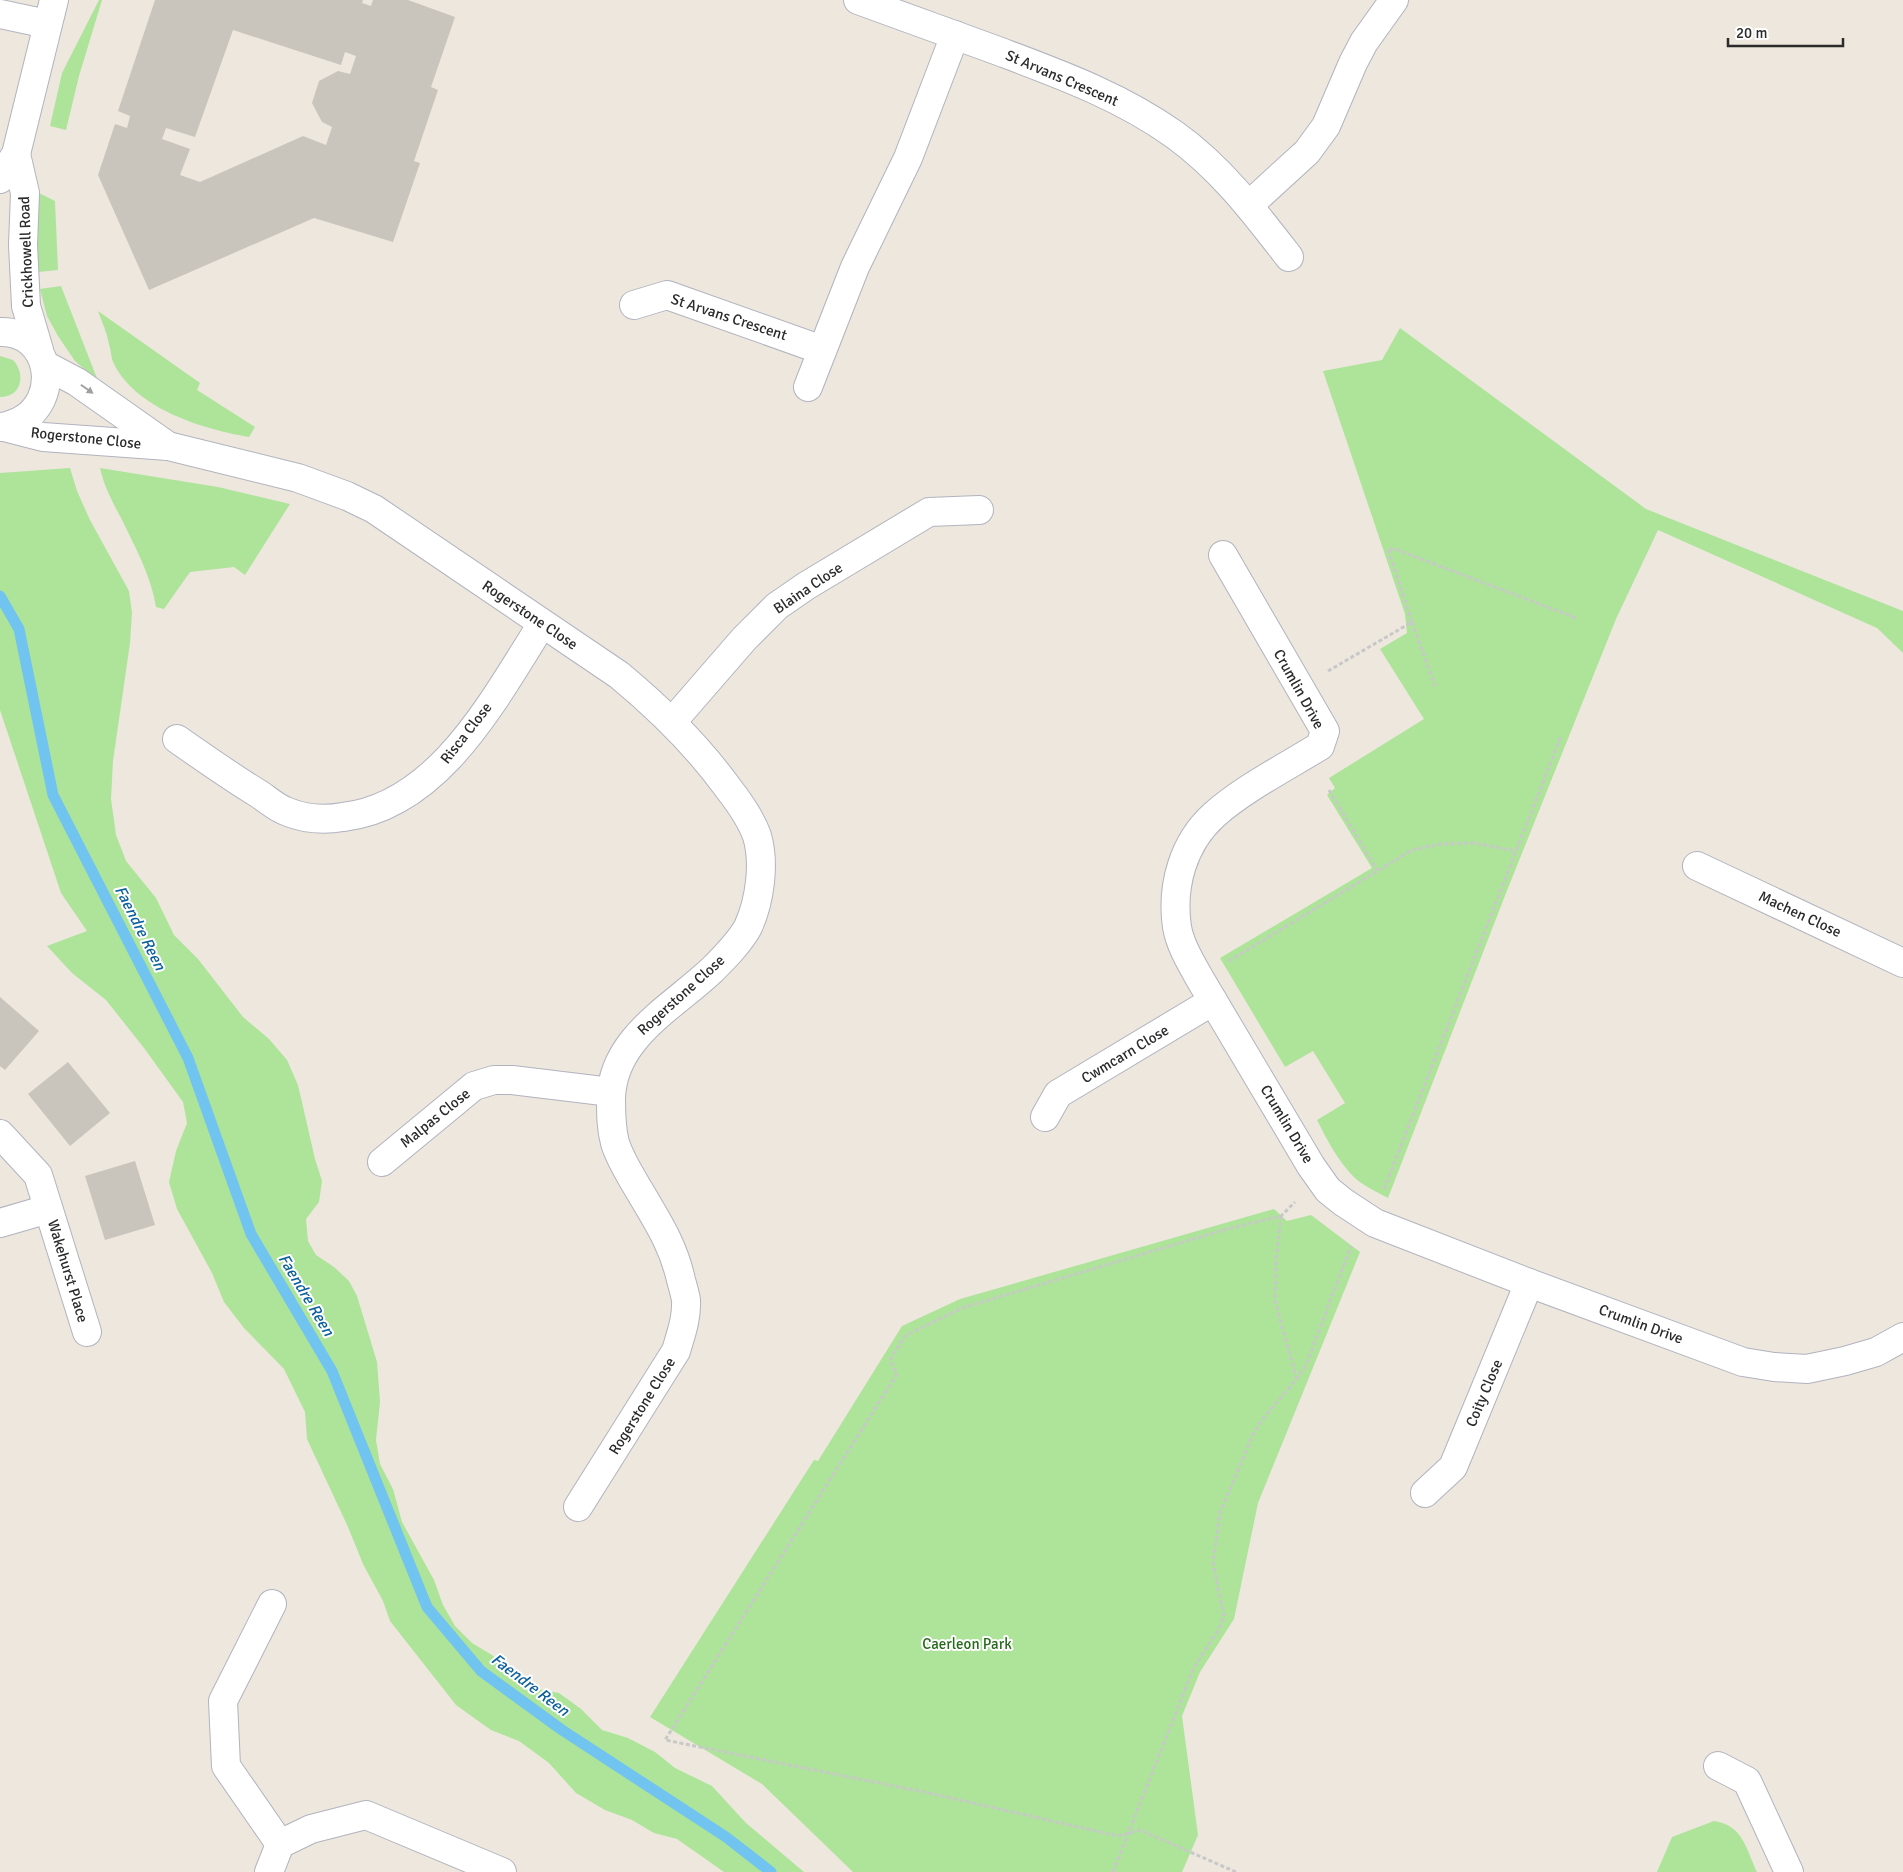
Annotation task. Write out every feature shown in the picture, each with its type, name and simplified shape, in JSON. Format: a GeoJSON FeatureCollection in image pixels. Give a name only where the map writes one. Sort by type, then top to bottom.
{"type":"FeatureCollection","features":[{"type":"Feature","properties":{"kind":"street","name":"St Arvans Crescent"},"geometry":{"type":"LineString","coordinates":[[858,0],[1066,76],[1101,91],[1141,113],[1176,136],[1217,171],[1249,205],[1289,257]]}},
{"type":"Feature","properties":{"kind":"street"},"geometry":{"type":"LineString","coordinates":[[1249,205],[1307,152],[1326,126],[1356,56],[1394,0]]}},
{"type":"Feature","properties":{"kind":"street"},"geometry":{"type":"LineString","coordinates":[[0,14],[50,12]]}},
{"type":"Feature","properties":{"kind":"street","name":"Crickhowell Road"},"geometry":{"type":"LineString","coordinates":[[0,179],[16,154],[50,12]]}},
{"type":"Feature","properties":{"kind":"street"},"geometry":{"type":"LineString","coordinates":[[808,387],[855,267],[908,158],[955,35]]}},
{"type":"Feature","properties":{"kind":"street","name":"Crickhowell Road"},"geometry":{"type":"LineString","coordinates":[[2,427],[26,418],[37,408],[44,395],[47,380],[26,306],[23,245],[25,193],[16,154]]}},
{"type":"Feature","properties":{"kind":"street","name":"St Arvans Crescent"},"geometry":{"type":"LineString","coordinates":[[634,304],[667,295],[822,350]]}},
{"type":"Feature","properties":{"kind":"street","name":"Rogerstone Close"},"geometry":{"type":"LineString","coordinates":[[0,332],[7,331],[30,341],[42,357],[168,446]]}},
{"type":"Feature","properties":{"kind":"street","name":"Rogerstone Close"},"geometry":{"type":"LineString","coordinates":[[2,427],[42,437],[168,446],[298,478],[347,496],[374,509],[619,675],[672,722],[708,761],[742,806],[757,836],[761,870],[758,899],[747,928],[726,956],[711,971],[633,1039],[620,1060],[611,1092],[611,1119],[616,1144],[628,1172],[668,1238],[678,1267],[686,1299],[684,1325],[676,1351],[578,1507]]}},
{"type":"Feature","properties":{"kind":"street","name":"Blaina Close"},"geometry":{"type":"LineString","coordinates":[[672,722],[744,639],[777,606],[806,586],[929,512],[979,510]]}},
{"type":"Feature","properties":{"kind":"street","name":"Crumlin Drive"},"geometry":{"type":"LineString","coordinates":[[1223,555],[1325,731],[1320,746],[1231,801],[1212,816],[1193,838],[1181,867],[1176,896],[1177,928],[1186,954],[1328,1190],[1375,1223],[1529,1283],[1743,1362],[1774,1367],[1807,1369],[1845,1362],[1876,1352],[1903,1337]]}},
{"type":"Feature","properties":{"kind":"street","name":"Risca Close"},"geometry":{"type":"LineString","coordinates":[[177,739],[229,776],[287,812],[324,820],[355,816],[390,804],[422,784],[452,756],[474,728],[542,624]]}},
{"type":"Feature","properties":{"kind":"street","name":"Machen Close"},"geometry":{"type":"LineString","coordinates":[[1697,866],[1903,962]]}},
{"type":"Feature","properties":{"kind":"street","name":"Cwmcarn Close"},"geometry":{"type":"LineString","coordinates":[[1045,1117],[1058,1094],[1214,1001]]}},
{"type":"Feature","properties":{"kind":"street","name":"Malpas Close"},"geometry":{"type":"LineString","coordinates":[[382,1162],[474,1086],[494,1080],[512,1080],[611,1092]]}},
{"type":"Feature","properties":{"kind":"street","name":"Wakehurst Place"},"geometry":{"type":"LineString","coordinates":[[0,1134],[38,1175],[87,1332]]}},
{"type":"Feature","properties":{"kind":"street","name":"Wakehurst Place"},"geometry":{"type":"LineString","coordinates":[[0,1223],[48,1209]]}},
{"type":"Feature","properties":{"kind":"street","name":"Coity Close"},"geometry":{"type":"LineString","coordinates":[[1425,1493],[1453,1467],[1529,1283]]}},
{"type":"Feature","properties":{"kind":"street"},"geometry":{"type":"LineString","coordinates":[[272,1604],[223,1701],[226,1766],[280,1844]]}},
{"type":"Feature","properties":{"kind":"street"},"geometry":{"type":"LineString","coordinates":[[1718,1766],[1747,1781],[1789,1872]]}},
{"type":"Feature","properties":{"kind":"street"},"geometry":{"type":"LineString","coordinates":[[269,1872],[280,1844],[312,1829],[366,1815],[502,1872]]}},
{"type":"Feature","properties":{"kind":"path"},"geometry":{"type":"LineString","coordinates":[[1435,686],[1388,549],[1395,549],[1576,618]]}},
{"type":"Feature","properties":{"kind":"path"},"geometry":{"type":"LineString","coordinates":[[1300,688],[1412,622]]}},
{"type":"Feature","properties":{"kind":"path"},"geometry":{"type":"LineString","coordinates":[[1382,1193],[1561,736]]}},
{"type":"Feature","properties":{"kind":"path"},"geometry":{"type":"LineString","coordinates":[[1329,790],[1378,870]]}},
{"type":"Feature","properties":{"kind":"path"},"geometry":{"type":"LineString","coordinates":[[1226,962],[1412,850],[1441,844],[1474,843],[1516,851]]}},
{"type":"Feature","properties":{"kind":"path"},"geometry":{"type":"LineString","coordinates":[[1236,1872],[1140,1830],[1118,1836],[930,1793],[665,1740],[897,1374],[890,1360],[905,1336],[962,1308],[1227,1230],[1281,1216],[1299,1199]]}},
{"type":"Feature","properties":{"kind":"path"},"geometry":{"type":"LineString","coordinates":[[1281,1216],[1276,1259],[1275,1300],[1297,1380]]}},
{"type":"Feature","properties":{"kind":"path"},"geometry":{"type":"LineString","coordinates":[[1113,1872],[1194,1667],[1219,1629],[1224,1616],[1213,1562],[1220,1513],[1254,1432],[1260,1422],[1297,1380],[1306,1365],[1353,1242]]}},
{"type":"Feature","properties":{"kind":"green space"},"geometry":{"type":"Polygon","coordinates":[[[99,0],[102,0],[79,76],[66,130],[50,126],[62,73],[99,0]]]}},
{"type":"Feature","properties":{"kind":"green space"},"geometry":{"type":"Polygon","coordinates":[[[39,193],[55,201],[58,270],[38,272],[39,193]]]}},
{"type":"Feature","properties":{"kind":"green space"},"geometry":{"type":"Polygon","coordinates":[[[61,286],[98,381],[75,361],[47,316],[40,289],[61,286]]]}},
{"type":"Feature","properties":{"kind":"green space"},"geometry":{"type":"Polygon","coordinates":[[[98,311],[200,383],[197,390],[255,427],[249,437],[211,429],[172,414],[137,392],[123,378],[113,362],[107,336],[98,311]]]}},
{"type":"Feature","properties":{"kind":"green space"},"geometry":{"type":"Polygon","coordinates":[[[1400,328],[1646,509],[1903,611],[1903,653],[1877,628],[1658,530],[1616,619],[1506,893],[1388,1198],[1364,1185],[1351,1174],[1336,1155],[1320,1127],[1317,1120],[1345,1103],[1313,1051],[1285,1067],[1220,958],[1372,868],[1327,795],[1335,788],[1329,778],[1424,719],[1380,649],[1407,633],[1405,614],[1323,371],[1382,360],[1400,328]]]}},
{"type":"Feature","properties":{"kind":"green space"},"geometry":{"type":"Polygon","coordinates":[[[0,356],[13,360],[20,372],[20,384],[13,393],[0,397],[0,356]]]}},
{"type":"Feature","properties":{"kind":"green space"},"geometry":{"type":"Polygon","coordinates":[[[70,468],[77,491],[90,520],[129,591],[132,613],[130,643],[113,761],[111,799],[116,835],[126,861],[156,898],[174,935],[198,959],[243,1017],[269,1039],[287,1060],[298,1085],[322,1181],[319,1202],[306,1219],[308,1241],[316,1255],[334,1267],[349,1281],[357,1296],[377,1362],[380,1402],[376,1440],[380,1464],[393,1489],[402,1522],[434,1580],[443,1605],[455,1626],[472,1643],[492,1655],[517,1678],[538,1689],[559,1693],[581,1709],[602,1730],[628,1738],[655,1752],[675,1768],[712,1786],[746,1823],[804,1872],[724,1872],[677,1839],[654,1833],[632,1820],[605,1810],[576,1793],[549,1763],[519,1741],[491,1730],[456,1705],[390,1621],[383,1601],[363,1564],[307,1439],[305,1412],[284,1369],[244,1328],[224,1302],[212,1273],[177,1209],[169,1182],[176,1151],[187,1123],[183,1102],[106,1000],[72,973],[47,946],[87,931],[61,893],[0,710],[0,473],[70,468]]]}},
{"type":"Feature","properties":{"kind":"green space"},"geometry":{"type":"Polygon","coordinates":[[[100,468],[218,487],[290,504],[245,575],[234,567],[190,572],[164,609],[156,607],[146,572],[109,493],[100,468]]]}},
{"type":"Feature","properties":{"kind":"green space","name":"Caerleon Park"},"geometry":{"type":"Polygon","coordinates":[[[1274,1209],[1287,1221],[1311,1215],[1360,1252],[1258,1503],[1234,1619],[1200,1672],[1182,1716],[1198,1835],[1182,1872],[853,1872],[762,1784],[650,1717],[814,1460],[818,1461],[902,1326],[960,1299],[1274,1209]]]}},
{"type":"Feature","properties":{"kind":"green space"},"geometry":{"type":"Polygon","coordinates":[[[1714,1821],[1724,1823],[1737,1833],[1742,1839],[1757,1872],[1657,1872],[1672,1837],[1714,1821]]]}},
{"type":"Feature","properties":{"kind":"building"},"geometry":{"type":"Polygon","coordinates":[[[155,0],[363,0],[362,3],[371,6],[373,0],[408,0],[455,17],[431,87],[438,90],[414,161],[420,163],[393,242],[314,218],[149,290],[98,175],[115,124],[127,128],[130,116],[118,111],[155,0]],[[233,30],[195,137],[166,128],[162,139],[190,149],[180,175],[200,182],[303,136],[326,145],[332,127],[322,122],[312,103],[319,81],[338,71],[350,74],[356,56],[345,52],[341,65],[233,30]]]}},
{"type":"Feature","properties":{"kind":"building"},"geometry":{"type":"Polygon","coordinates":[[[0,997],[39,1031],[5,1070],[0,1066],[0,997]]]}},
{"type":"Feature","properties":{"kind":"building"},"geometry":{"type":"Polygon","coordinates":[[[68,1062],[110,1113],[70,1146],[28,1094],[68,1062]]]}},
{"type":"Feature","properties":{"kind":"building"},"geometry":{"type":"Polygon","coordinates":[[[135,1161],[155,1225],[105,1240],[85,1176],[135,1161]]]}},
{"type":"Feature","properties":{"kind":"waterway","name":"Faendre Reen"},"geometry":{"type":"LineString","coordinates":[[0,596],[19,629],[53,795],[188,1058],[251,1234],[332,1371],[427,1607],[481,1671],[562,1730],[726,1837],[771,1872]]}}]}
